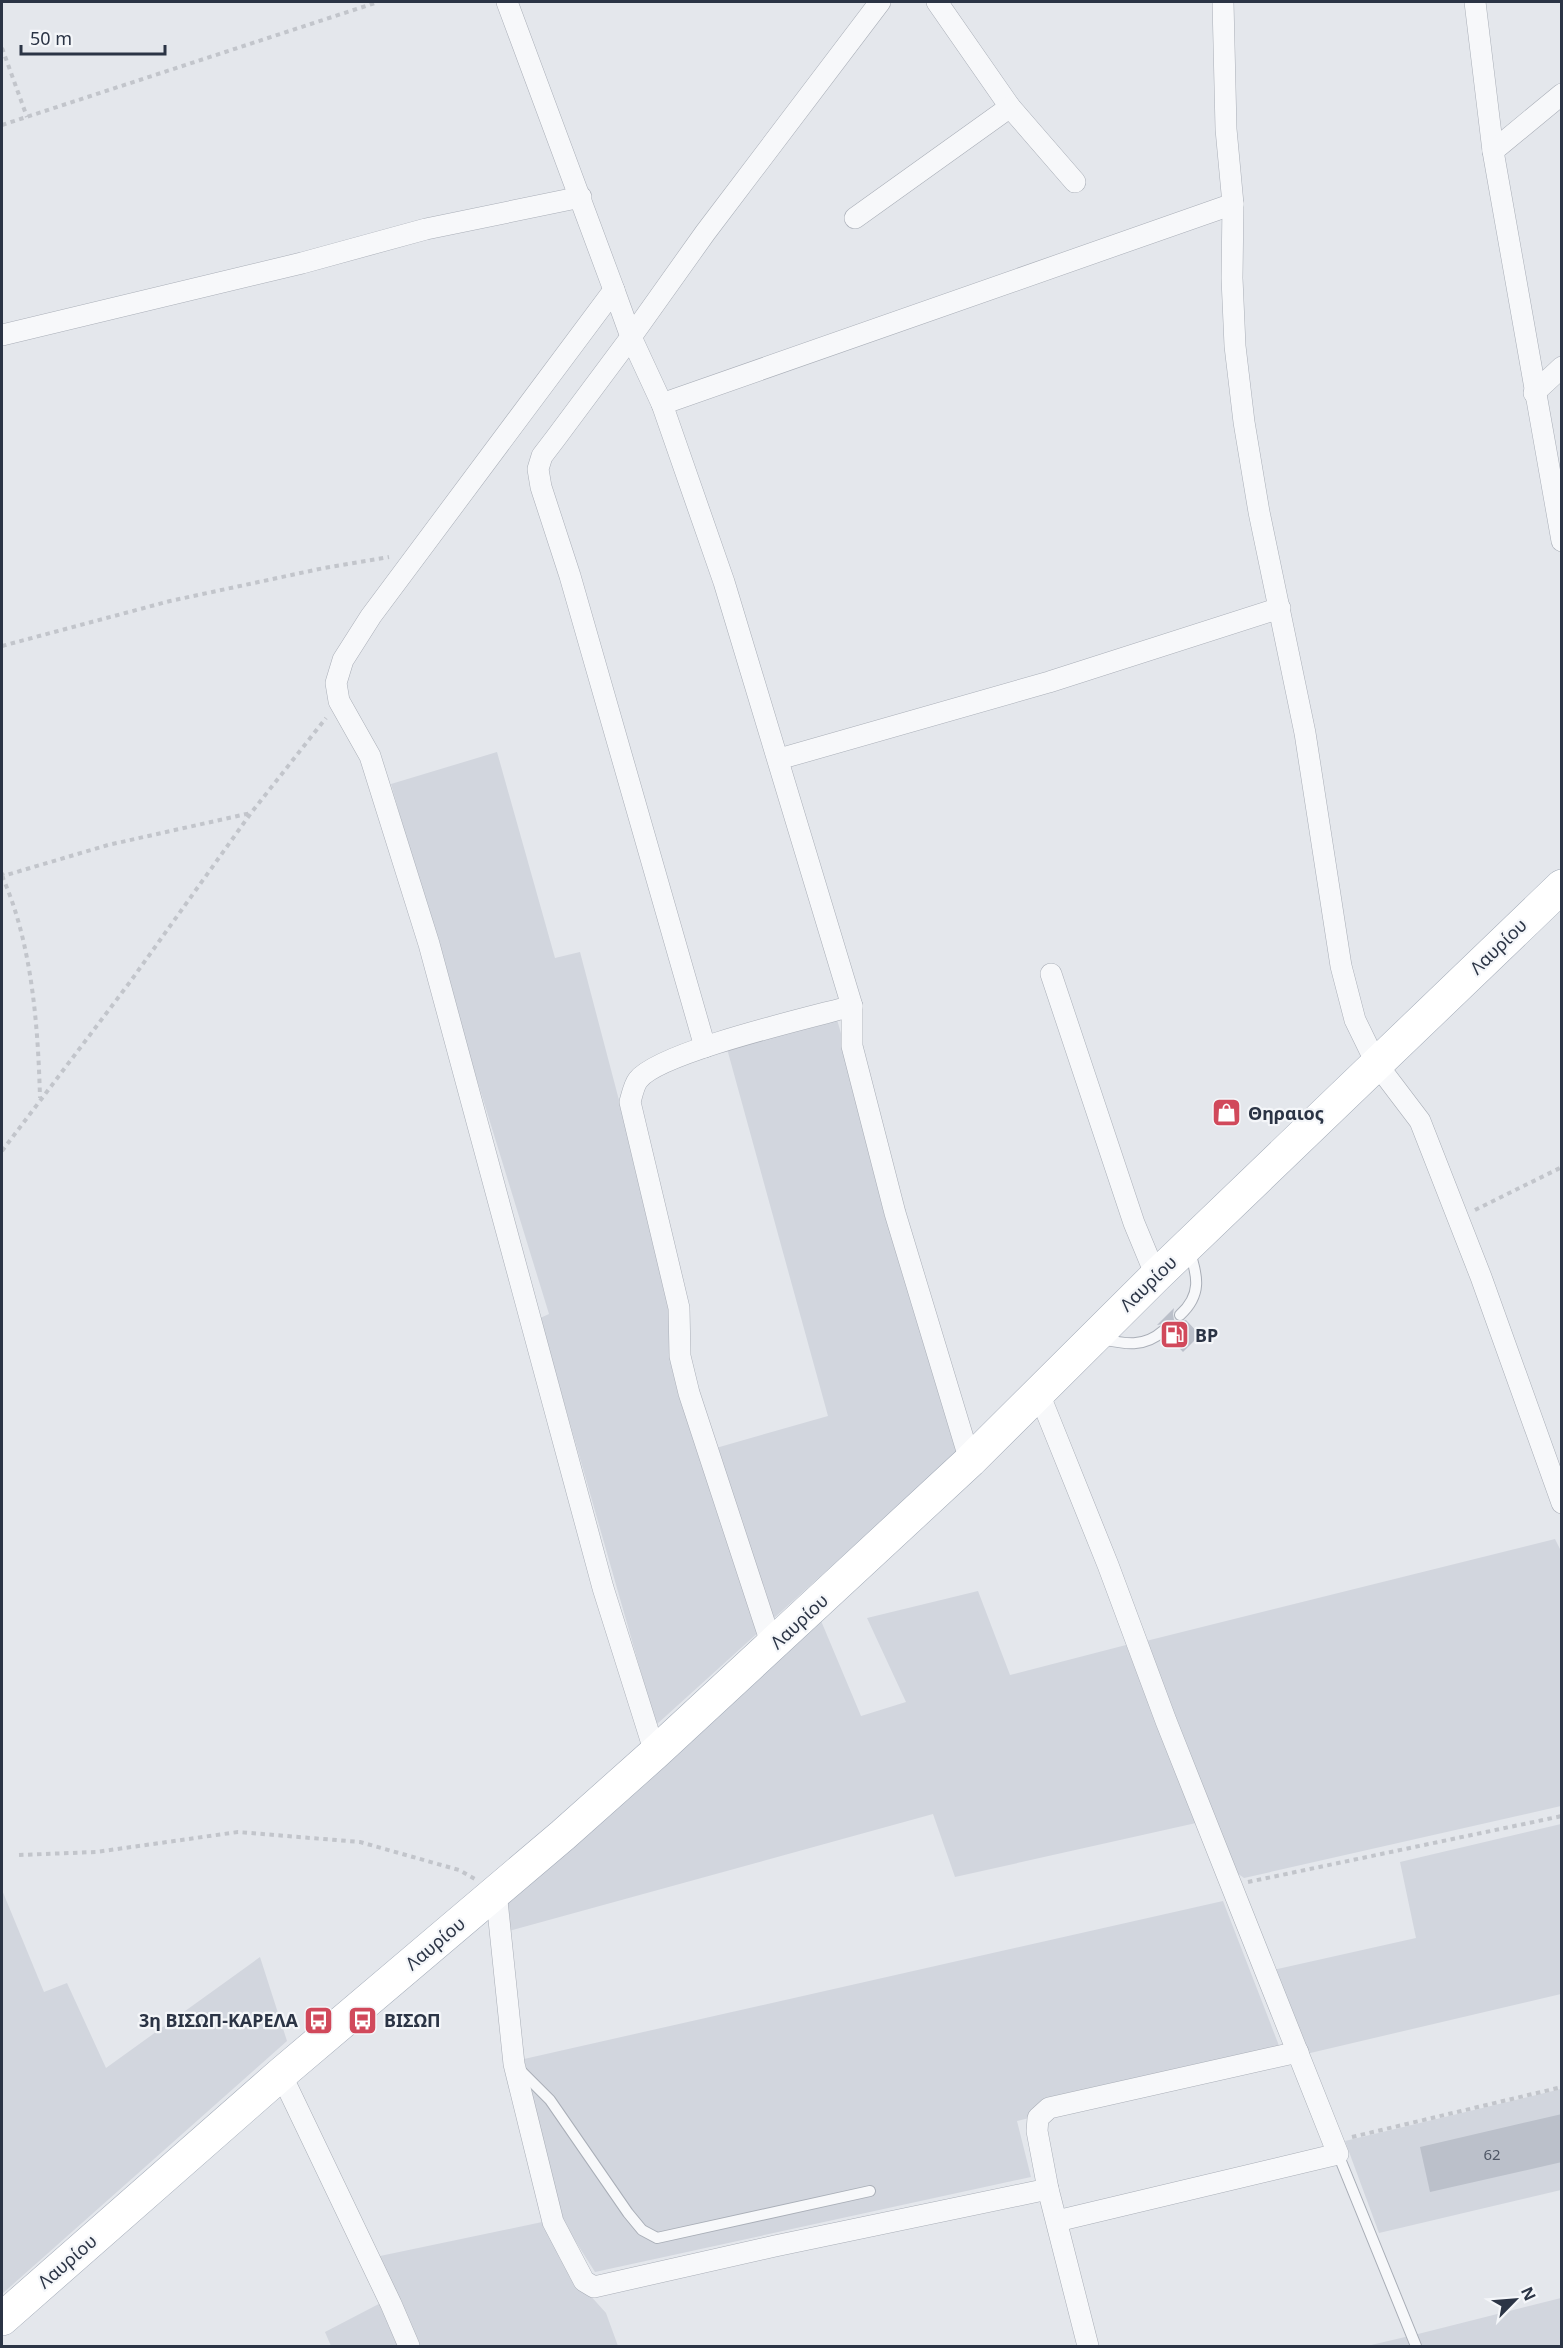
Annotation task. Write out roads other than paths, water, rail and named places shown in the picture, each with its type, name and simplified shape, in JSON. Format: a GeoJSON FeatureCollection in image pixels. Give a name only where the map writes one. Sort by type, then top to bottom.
{"type":"FeatureCollection","features":[{"type":"Feature","properties":{"kind":"main road","name":"Λαυρίου"},"geometry":{"type":"LineString","coordinates":[[2,2319],[280,2074],[655,1753],[772,1646],[970,1461],[1187,1245],[1562,886]]}},
{"type":"Feature","properties":{"kind":"street"},"geometry":{"type":"LineString","coordinates":[[507,2],[631,337],[662,404],[724,582],[852,1006],[852,1046],[894,1213],[970,1461]]}},
{"type":"Feature","properties":{"kind":"street"},"geometry":{"type":"LineString","coordinates":[[705,1047],[570,576],[541,487],[538,469],[543,456],[555,439],[705,233],[880,2]]}},
{"type":"Feature","properties":{"kind":"street"},"geometry":{"type":"LineString","coordinates":[[937,2],[1010,107],[1075,182]]}},
{"type":"Feature","properties":{"kind":"street"},"geometry":{"type":"LineString","coordinates":[[1223,2],[1226,129],[1233,204],[1232,278],[1235,346],[1244,422],[1259,512],[1305,733],[1341,966],[1355,1020],[1376,1063],[1420,1121],[1554,1461],[1562,1503]]}},
{"type":"Feature","properties":{"kind":"street"},"geometry":{"type":"LineString","coordinates":[[1475,2],[1493,151],[1562,541]]}},
{"type":"Feature","properties":{"kind":"street"},"geometry":{"type":"LineString","coordinates":[[1493,151],[1562,94]]}},
{"type":"Feature","properties":{"kind":"street"},"geometry":{"type":"LineString","coordinates":[[855,218],[1010,107]]}},
{"type":"Feature","properties":{"kind":"street"},"geometry":{"type":"LineString","coordinates":[[2,335],[302,264],[437,227],[581,197]]}},
{"type":"Feature","properties":{"kind":"street"},"geometry":{"type":"LineString","coordinates":[[662,404],[1233,204]]}},
{"type":"Feature","properties":{"kind":"street"},"geometry":{"type":"LineString","coordinates":[[614,290],[371,616],[343,660],[336,683],[339,701],[370,756],[429,944],[603,1588],[655,1753]]}},
{"type":"Feature","properties":{"kind":"street"},"geometry":{"type":"LineString","coordinates":[[1534,393],[1562,368]]}},
{"type":"Feature","properties":{"kind":"street"},"geometry":{"type":"LineString","coordinates":[[779,759],[1049,682],[1280,608]]}},
{"type":"Feature","properties":{"kind":"street"},"geometry":{"type":"LineString","coordinates":[[1051,975],[1131,1214],[1156,1276]]}},
{"type":"Feature","properties":{"kind":"street"},"geometry":{"type":"LineString","coordinates":[[772,1646],[689,1393],[680,1356],[679,1308],[630,1102],[638,1080],[661,1062],[705,1047],[852,1006]]}},
{"type":"Feature","properties":{"kind":"street"},"geometry":{"type":"LineString","coordinates":[[1038,1392],[1108,1565],[1166,1721],[1299,2052],[1335,2148],[1057,2221]]}},
{"type":"Feature","properties":{"kind":"street"},"geometry":{"type":"LineString","coordinates":[[496,1891],[514,2064],[553,2222],[584,2280],[594,2287],[775,2246],[1047,2189]]}},
{"type":"Feature","properties":{"kind":"street"},"geometry":{"type":"LineString","coordinates":[[1088,2346],[1047,2189],[1037,2131],[1038,2118],[1049,2108],[1299,2052]]}},
{"type":"Feature","properties":{"kind":"street"},"geometry":{"type":"LineString","coordinates":[[280,2074],[409,2346]]}},
{"type":"Feature","properties":{"kind":"lane"},"geometry":{"type":"LineString","coordinates":[[1180,1315],[1190,1306],[1197,1286],[1194,1265],[1187,1245]]}},
{"type":"Feature","properties":{"kind":"lane"},"geometry":{"type":"LineString","coordinates":[[1093,1338],[1136,1344],[1155,1338],[1163,1331]]}},
{"type":"Feature","properties":{"kind":"lane"},"geometry":{"type":"LineString","coordinates":[[514,2064],[550,2100],[628,2213],[642,2230],[657,2238],[870,2191]]}},
{"type":"Feature","properties":{"kind":"lane"},"geometry":{"type":"LineString","coordinates":[[1335,2148],[1416,2346]]}},
{"type":"Feature","properties":{"kind":"place","name":"Θηραιος"},"geometry":{"type":"Point","coordinates":[1227,1113]}},
{"type":"Feature","properties":{"kind":"place","name":"BP"},"geometry":{"type":"Point","coordinates":[1174,1335]}},
{"type":"Feature","properties":{"kind":"place","name":"3η ΒΙΣΩΠ-ΚΑΡΕΛΑ"},"geometry":{"type":"Point","coordinates":[319,2020]}},
{"type":"Feature","properties":{"kind":"place","name":"ΒΙΣΩΠ"},"geometry":{"type":"Point","coordinates":[363,2020]}}]}
